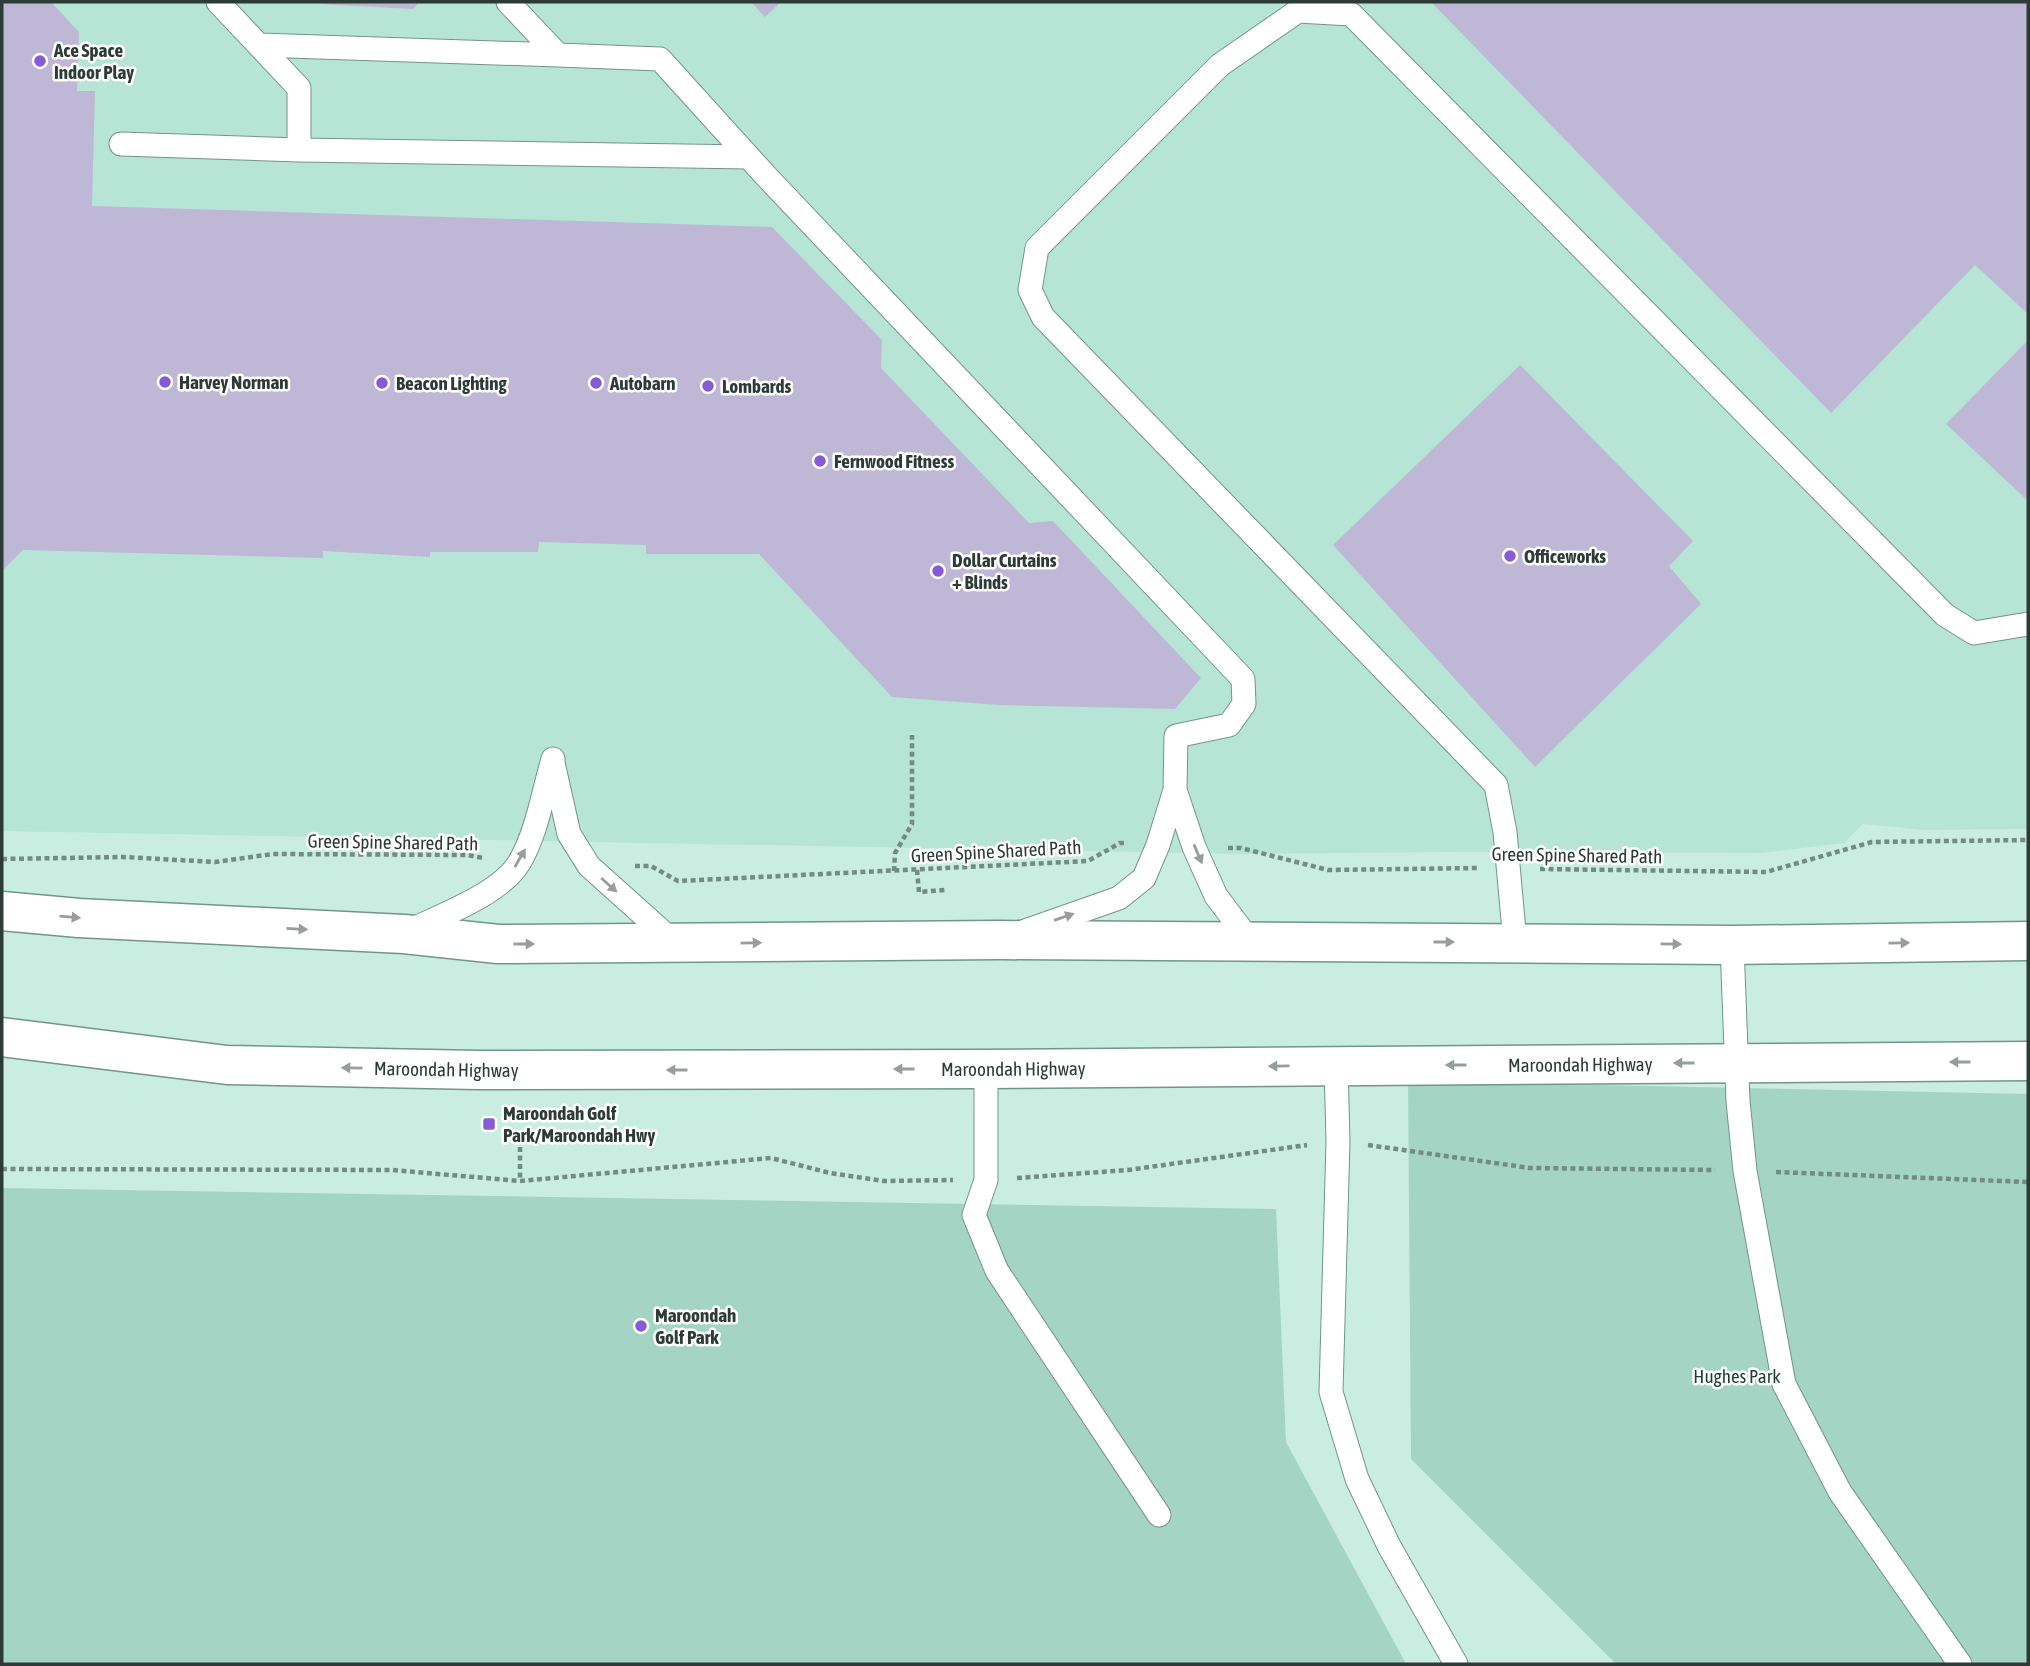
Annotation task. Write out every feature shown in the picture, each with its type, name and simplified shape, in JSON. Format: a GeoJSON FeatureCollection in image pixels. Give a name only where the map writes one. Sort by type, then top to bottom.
{"type":"FeatureCollection","features":[{"type":"Feature","properties":{"kind":"highway"},"geometry":{"type":"LineString","coordinates":[[2,911],[79,918],[404,934],[498,944],[999,940],[1732,945],[2028,942]]}},
{"type":"Feature","properties":{"kind":"highway","name":"Maroondah Highway"},"geometry":{"type":"LineString","coordinates":[[2,1037],[227,1065],[478,1070],[2028,1061]]}},
{"type":"Feature","properties":{"kind":"lane"},"geometry":{"type":"LineString","coordinates":[[218,2],[299,88],[299,150]]}},
{"type":"Feature","properties":{"kind":"lane"},"geometry":{"type":"LineString","coordinates":[[508,2],[558,55]]}},
{"type":"Feature","properties":{"kind":"lane"},"geometry":{"type":"LineString","coordinates":[[1515,942],[1504,832],[1496,785],[1043,317],[1030,290],[1037,248],[1220,65],[1298,11],[1351,14],[1945,615],[1974,633],[2028,624]]}},
{"type":"Feature","properties":{"kind":"lane"},"geometry":{"type":"LineString","coordinates":[[260,45],[660,59],[749,157],[1242,678],[1244,704],[1229,724],[1176,736],[1175,790],[1158,845],[1144,878],[1119,898],[999,940]]}},
{"type":"Feature","properties":{"kind":"lane"},"geometry":{"type":"LineString","coordinates":[[121,145],[749,157]]}},
{"type":"Feature","properties":{"kind":"lane"},"geometry":{"type":"LineString","coordinates":[[404,934],[490,890],[518,864],[528,845],[552,760],[569,834],[589,866],[677,944]]}},
{"type":"Feature","properties":{"kind":"lane"},"geometry":{"type":"LineString","coordinates":[[1175,790],[1194,847],[1216,896],[1250,941]]}},
{"type":"Feature","properties":{"kind":"lane"},"geometry":{"type":"LineString","coordinates":[[1732,945],[1738,1101],[1745,1171],[1784,1384],[1840,1492],[1960,1664]]}},
{"type":"Feature","properties":{"kind":"lane"},"geometry":{"type":"LineString","coordinates":[[1336,1066],[1338,1141],[1331,1392],[1357,1479],[1389,1546],[1456,1664]]}},
{"type":"Feature","properties":{"kind":"lane"},"geometry":{"type":"LineString","coordinates":[[986,1069],[986,1180],[974,1215],[997,1271],[1159,1515]]}},
{"type":"Feature","properties":{"kind":"path"},"geometry":{"type":"LineString","coordinates":[[894,871],[895,853],[912,824],[912,735]]}},
{"type":"Feature","properties":{"kind":"path","name":"Green Spine Shared Path"},"geometry":{"type":"LineString","coordinates":[[1194,847],[1241,848],[1328,870],[1507,868],[1766,872],[1871,842],[2028,840]]}},
{"type":"Feature","properties":{"kind":"path","name":"Green Spine Shared Path"},"geometry":{"type":"LineString","coordinates":[[589,866],[651,866],[678,881],[1088,861],[1120,843],[1158,845]]}},
{"type":"Feature","properties":{"kind":"path","name":"Green Spine Shared Path"},"geometry":{"type":"LineString","coordinates":[[2,859],[124,857],[215,862],[273,854],[467,855],[518,864]]}},
{"type":"Feature","properties":{"kind":"path"},"geometry":{"type":"LineString","coordinates":[[917,869],[919,892],[945,890]]}},
{"type":"Feature","properties":{"kind":"path"},"geometry":{"type":"LineString","coordinates":[[520,1130],[520,1181]]}},
{"type":"Feature","properties":{"kind":"path"},"geometry":{"type":"LineString","coordinates":[[2,1170],[392,1170],[520,1181],[771,1158],[830,1173],[884,1181],[986,1180],[1128,1170],[1338,1141],[1530,1168],[1745,1171],[2028,1182]]}},
{"type":"Feature","properties":{"kind":"shaded area"},"geometry":{"type":"Polygon","coordinates":[[[2,2],[2028,2],[2028,829],[1924,830],[1863,824],[1844,843],[1762,853],[1242,854],[2,831],[2,2]]]}},
{"type":"Feature","properties":{"kind":"green space","name":"Hughes Park"},"geometry":{"type":"Polygon","coordinates":[[[1408,1081],[2028,1094],[2028,1664],[1616,1664],[1411,1459],[1408,1081]]]}},
{"type":"Feature","properties":{"kind":"green space","name":"Maroondah Golf Park"},"geometry":{"type":"Polygon","coordinates":[[[2,1188],[1276,1209],[1286,1442],[1406,1664],[2,1664],[2,1188]]]}},
{"type":"Feature","properties":{"kind":"building"},"geometry":{"type":"Polygon","coordinates":[[[2,2],[51,2],[79,32],[77,91],[95,91],[92,206],[772,227],[882,340],[881,368],[1029,523],[1053,521],[1201,678],[1175,709],[999,705],[892,697],[759,554],[646,554],[646,545],[539,542],[538,552],[430,552],[430,557],[323,551],[323,558],[23,550],[2,571],[2,2]]]}},
{"type":"Feature","properties":{"kind":"building"},"geometry":{"type":"Polygon","coordinates":[[[320,2],[420,2],[413,9],[320,2]]]}},
{"type":"Feature","properties":{"kind":"building"},"geometry":{"type":"Polygon","coordinates":[[[751,2],[781,2],[765,17],[751,2]]]}},
{"type":"Feature","properties":{"kind":"building"},"geometry":{"type":"Polygon","coordinates":[[[1431,2],[2028,2],[2028,314],[1975,265],[1831,413],[1431,2]]]}},
{"type":"Feature","properties":{"kind":"building"},"geometry":{"type":"Polygon","coordinates":[[[2028,340],[2028,501],[1946,424],[2028,340]]]}},
{"type":"Feature","properties":{"kind":"building","name":"Officeworks"},"geometry":{"type":"Polygon","coordinates":[[[1520,365],[1693,541],[1669,566],[1701,604],[1535,767],[1333,545],[1520,365]]]}},
{"type":"Feature","properties":{"kind":"place","name":"Ace Space Indoor Play"},"geometry":{"type":"Point","coordinates":[40,61]}},
{"type":"Feature","properties":{"kind":"place","name":"Harvey Norman"},"geometry":{"type":"Point","coordinates":[165,382]}},
{"type":"Feature","properties":{"kind":"place","name":"Beacon Lighting"},"geometry":{"type":"Point","coordinates":[382,383]}},
{"type":"Feature","properties":{"kind":"place","name":"Autobarn"},"geometry":{"type":"Point","coordinates":[596,383]}},
{"type":"Feature","properties":{"kind":"place","name":"Lombards"},"geometry":{"type":"Point","coordinates":[708,386]}},
{"type":"Feature","properties":{"kind":"place","name":"Fernwood Fitness"},"geometry":{"type":"Point","coordinates":[820,461]}},
{"type":"Feature","properties":{"kind":"place","name":"Officeworks"},"geometry":{"type":"Point","coordinates":[1510,556]}},
{"type":"Feature","properties":{"kind":"place","name":"Dollar Curtains + Blinds"},"geometry":{"type":"Point","coordinates":[938,571]}},
{"type":"Feature","properties":{"kind":"place","name":"Maroondah Golf Park/Maroondah Hwy"},"geometry":{"type":"Point","coordinates":[489,1124]}},
{"type":"Feature","properties":{"kind":"place","name":"Maroondah Golf Park"},"geometry":{"type":"Point","coordinates":[641,1326]}}]}
